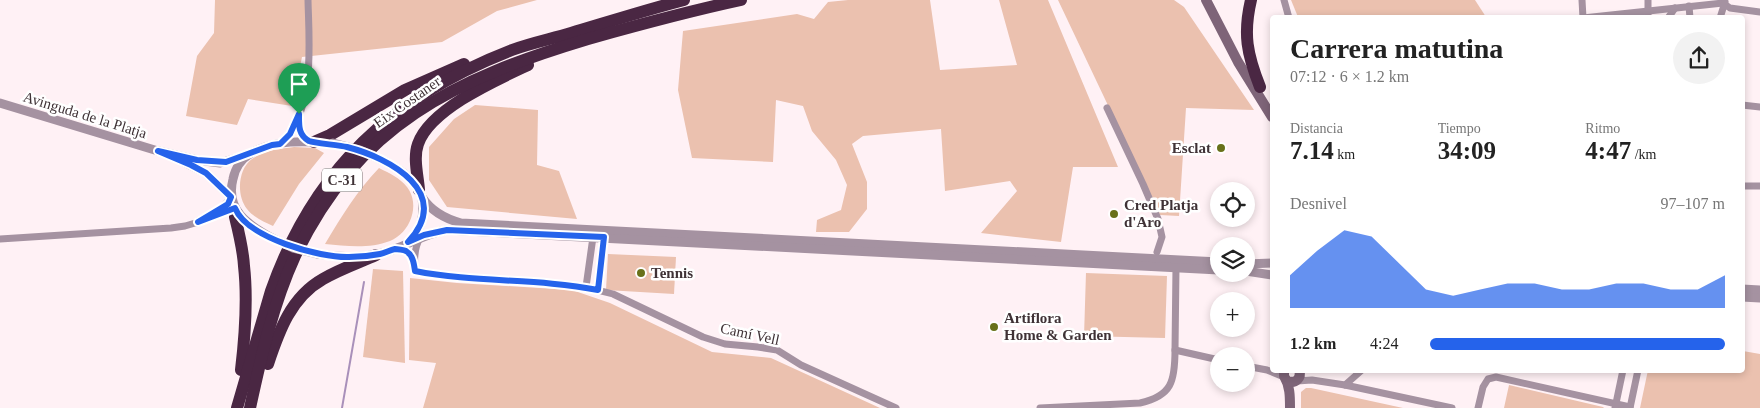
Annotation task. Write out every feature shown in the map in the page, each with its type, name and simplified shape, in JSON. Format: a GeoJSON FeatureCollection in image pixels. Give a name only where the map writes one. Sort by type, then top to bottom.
{"type":"FeatureCollection","features":[{"type":"Feature","properties":{"kind":"highway","name":"Eix Costaner"},"geometry":{"type":"LineString","coordinates":[[239,402],[265,308],[277,273],[311,206],[341,165],[376,130],[419,96],[455,76],[512,50],[684,0]]}},
{"type":"Feature","properties":{"kind":"highway","name":"Eix Costaner"},"geometry":{"type":"LineString","coordinates":[[250,408],[267,338],[289,273],[308,233],[344,178],[381,139],[424,106],[478,77],[510,64],[672,16],[741,0]]}},
{"type":"Feature","properties":{"kind":"highway"},"geometry":{"type":"LineString","coordinates":[[1251,0],[1247,18],[1247,44],[1260,87]]}},
{"type":"Feature","properties":{"kind":"highway","name":"C-31"},"geometry":{"type":"LineString","coordinates":[[312,142],[330,135],[425,80],[502,50],[512,50]]}},
{"type":"Feature","properties":{"kind":"highway","name":"C-31"},"geometry":{"type":"LineString","coordinates":[[421,194],[417,161],[418,145],[430,124],[483,86],[537,61],[549,51]]}},
{"type":"Feature","properties":{"kind":"highway"},"geometry":{"type":"LineString","coordinates":[[236,210],[235,217],[244,265],[246,296],[246,326],[239,402]]}},
{"type":"Feature","properties":{"kind":"highway"},"geometry":{"type":"LineString","coordinates":[[250,408],[287,315],[294,305],[307,290],[321,279],[376,254]]}},
{"type":"Feature","properties":{"kind":"main road"},"geometry":{"type":"LineString","coordinates":[[1206,0],[1238,62],[1270,113]]}},
{"type":"Feature","properties":{"kind":"main road"},"geometry":{"type":"LineString","coordinates":[[1238,62],[1270,101]]}},
{"type":"Feature","properties":{"kind":"main road"},"geometry":{"type":"LineString","coordinates":[[1290,408],[1292,378]]}},
{"type":"Feature","properties":{"kind":"street"},"geometry":{"type":"LineString","coordinates":[[280,144],[290,134],[299,114],[308,81],[310,64],[308,0]]}},
{"type":"Feature","properties":{"kind":"street"},"geometry":{"type":"LineString","coordinates":[[1284,0],[1288,15]]}},
{"type":"Feature","properties":{"kind":"street"},"geometry":{"type":"LineString","coordinates":[[1582,0],[1583,15]]}},
{"type":"Feature","properties":{"kind":"street"},"geometry":{"type":"LineString","coordinates":[[1648,0],[1649,14]]}},
{"type":"Feature","properties":{"kind":"street"},"geometry":{"type":"LineString","coordinates":[[1632,15],[1725,2]]}},
{"type":"Feature","properties":{"kind":"street"},"geometry":{"type":"LineString","coordinates":[[1725,2],[1730,8],[1760,12]]}},
{"type":"Feature","properties":{"kind":"street"},"geometry":{"type":"LineString","coordinates":[[1721,15],[1725,2]]}},
{"type":"Feature","properties":{"kind":"street"},"geometry":{"type":"LineString","coordinates":[[1689,6],[1690,15]]}},
{"type":"Feature","properties":{"kind":"street"},"geometry":{"type":"LineString","coordinates":[[1670,15],[1675,8]]}},
{"type":"Feature","properties":{"kind":"street","name":"Avinguda de la Platja"},"geometry":{"type":"LineString","coordinates":[[0,103],[158,151],[197,160],[220,163],[250,154]]}},
{"type":"Feature","properties":{"kind":"street"},"geometry":{"type":"LineString","coordinates":[[1745,105],[1760,107]]}},
{"type":"Feature","properties":{"kind":"street"},"geometry":{"type":"LineString","coordinates":[[1107,108],[1158,219],[1162,237],[1157,252]]}},
{"type":"Feature","properties":{"kind":"street"},"geometry":{"type":"LineString","coordinates":[[299,114],[298,129],[302,135],[312,142]]}},
{"type":"Feature","properties":{"kind":"street"},"geometry":{"type":"LineString","coordinates":[[198,222],[228,204],[231,197],[234,173],[242,161],[250,154],[272,145],[312,142],[360,150],[386,162],[409,177],[434,209],[447,219],[461,223],[1210,262]]}},
{"type":"Feature","properties":{"kind":"street"},"geometry":{"type":"LineString","coordinates":[[158,151],[206,173],[231,197],[236,210],[252,226],[294,248],[318,254],[348,257],[376,254],[395,249],[421,237],[447,230],[1210,270]]}},
{"type":"Feature","properties":{"kind":"street"},"geometry":{"type":"LineString","coordinates":[[1745,186],[1760,186]]}},
{"type":"Feature","properties":{"kind":"street"},"geometry":{"type":"LineString","coordinates":[[408,242],[421,227],[423,220],[424,211],[421,194]]}},
{"type":"Feature","properties":{"kind":"street"},"geometry":{"type":"LineString","coordinates":[[0,239],[171,228],[236,210]]}},
{"type":"Feature","properties":{"kind":"street"},"geometry":{"type":"LineString","coordinates":[[414,262],[416,244],[421,237]]}},
{"type":"Feature","properties":{"kind":"street"},"geometry":{"type":"LineString","coordinates":[[586,287],[593,237]]}},
{"type":"Feature","properties":{"kind":"street"},"geometry":{"type":"LineString","coordinates":[[598,290],[604,237]]}},
{"type":"Feature","properties":{"kind":"street","name":"Camí Vell"},"geometry":{"type":"LineString","coordinates":[[395,249],[405,250],[411,255],[415,271],[442,277],[527,281],[586,287],[613,294],[703,337],[726,344],[758,346],[777,350],[801,365],[896,408]]}},
{"type":"Feature","properties":{"kind":"street"},"geometry":{"type":"LineString","coordinates":[[1255,264],[1270,263]]}},
{"type":"Feature","properties":{"kind":"street"},"geometry":{"type":"LineString","coordinates":[[1040,408],[1140,403],[1155,400],[1165,392],[1175,372],[1176,268]]}},
{"type":"Feature","properties":{"kind":"street"},"geometry":{"type":"LineString","coordinates":[[1255,272],[1270,275]]}},
{"type":"Feature","properties":{"kind":"street"},"geometry":{"type":"LineString","coordinates":[[1745,289],[1760,290]]}},
{"type":"Feature","properties":{"kind":"street"},"geometry":{"type":"LineString","coordinates":[[1745,297],[1760,298]]}},
{"type":"Feature","properties":{"kind":"street"},"geometry":{"type":"LineString","coordinates":[[1175,350],[1210,358]]}},
{"type":"Feature","properties":{"kind":"street"},"geometry":{"type":"LineString","coordinates":[[1255,368],[1270,370]]}},
{"type":"Feature","properties":{"kind":"street"},"geometry":{"type":"LineString","coordinates":[[1278,373],[1292,378],[1345,385],[1452,408]]}},
{"type":"Feature","properties":{"kind":"street"},"geometry":{"type":"LineString","coordinates":[[1345,385],[1359,373]]}},
{"type":"Feature","properties":{"kind":"street"},"geometry":{"type":"LineString","coordinates":[[1615,406],[1622,373]]}},
{"type":"Feature","properties":{"kind":"street"},"geometry":{"type":"LineString","coordinates":[[1478,408],[1483,387],[1488,379],[1496,377],[1630,408],[1637,373]]}},
{"type":"Feature","properties":{"kind":"shaded area"},"geometry":{"type":"Polygon","coordinates":[[[215,0],[537,0],[497,11],[442,42],[302,57],[292,106],[248,99],[237,125],[186,116],[197,56],[214,33],[215,0]]]}},
{"type":"Feature","properties":{"kind":"shaded area"},"geometry":{"type":"Polygon","coordinates":[[[848,0],[930,0],[940,70],[1017,65],[999,0],[1048,0],[1118,167],[1073,167],[1061,242],[981,233],[1017,191],[1010,181],[945,191],[941,129],[863,136],[852,144],[867,182],[867,209],[849,232],[816,232],[817,220],[841,210],[847,185],[836,160],[812,131],[803,106],[776,100],[773,162],[692,158],[678,90],[683,31],[797,14],[814,19],[828,2],[848,0]]]}},
{"type":"Feature","properties":{"kind":"shaded area"},"geometry":{"type":"Polygon","coordinates":[[[1058,0],[1174,0],[1184,7],[1254,110],[1186,108],[1179,216],[1160,215],[1058,0]]]}},
{"type":"Feature","properties":{"kind":"shaded area"},"geometry":{"type":"Polygon","coordinates":[[[1291,0],[1475,0],[1485,15],[1297,15],[1291,0]]]}},
{"type":"Feature","properties":{"kind":"shaded area"},"geometry":{"type":"Polygon","coordinates":[[[475,105],[538,110],[537,165],[559,171],[577,219],[447,207],[429,180],[429,147],[454,119],[475,105]]]}},
{"type":"Feature","properties":{"kind":"shaded area"},"geometry":{"type":"Polygon","coordinates":[[[294,147],[315,148],[324,153],[299,184],[273,226],[255,217],[243,203],[240,190],[241,176],[247,163],[257,156],[273,150],[294,147]]]}},
{"type":"Feature","properties":{"kind":"shaded area"},"geometry":{"type":"Polygon","coordinates":[[[379,168],[401,181],[411,194],[413,210],[408,225],[397,237],[382,244],[341,246],[325,244],[356,195],[379,168]]]}},
{"type":"Feature","properties":{"kind":"shaded area","name":"Tennis"},"geometry":{"type":"Polygon","coordinates":[[[608,254],[676,257],[674,294],[606,290],[608,254]]]}},
{"type":"Feature","properties":{"kind":"shaded area"},"geometry":{"type":"Polygon","coordinates":[[[373,269],[403,271],[405,363],[363,357],[373,269]]]}},
{"type":"Feature","properties":{"kind":"shaded area"},"geometry":{"type":"Polygon","coordinates":[[[1086,273],[1167,276],[1165,338],[1084,336],[1086,273]]]}},
{"type":"Feature","properties":{"kind":"shaded area"},"geometry":{"type":"Polygon","coordinates":[[[410,278],[457,283],[572,290],[610,303],[712,352],[771,358],[880,408],[423,408],[436,363],[409,360],[410,278]]]}},
{"type":"Feature","properties":{"kind":"shaded area"},"geometry":{"type":"Polygon","coordinates":[[[1745,351],[1760,354],[1760,408],[1640,408],[1647,373],[1745,373],[1745,351]]]}},
{"type":"Feature","properties":{"kind":"shaded area"},"geometry":{"type":"Polygon","coordinates":[[[1509,385],[1603,407],[1604,408],[1504,408],[1509,385]]]}},
{"type":"Feature","properties":{"kind":"shaded area"},"geometry":{"type":"Polygon","coordinates":[[[1306,388],[1403,408],[1301,408],[1301,392],[1306,388]]]}},
{"type":"Feature","properties":{"kind":"waterway"},"geometry":{"type":"LineString","coordinates":[[342,408],[364,282]]}},
{"type":"Feature","properties":{"kind":"place","name":"Esclat"},"geometry":{"type":"Point","coordinates":[1221,148]}},
{"type":"Feature","properties":{"kind":"place","name":"Cred Platja d'Aro"},"geometry":{"type":"Point","coordinates":[1114,214]}},
{"type":"Feature","properties":{"kind":"place","name":"Tennis"},"geometry":{"type":"Point","coordinates":[641,273]}},
{"type":"Feature","properties":{"kind":"place","name":"Artiflora Home & Garden"},"geometry":{"type":"Point","coordinates":[994,327]}},
{"type":"Feature","properties":{"kind":"route"},"geometry":{"type":"LineString","coordinates":[[299,114],[298,129],[310,141],[360,150],[386,162],[409,177],[419,190],[424,211],[421,227],[408,242],[424,235],[447,230],[604,237],[598,290],[564,284],[442,277],[415,271],[411,255],[405,250],[395,249],[383,253],[348,257],[318,254],[294,248],[272,238],[252,226],[236,212],[235,208],[198,222],[223,208],[228,204],[231,197],[206,173],[158,151],[208,162],[226,162],[272,145],[280,144],[293,130],[299,114]]}}]}
